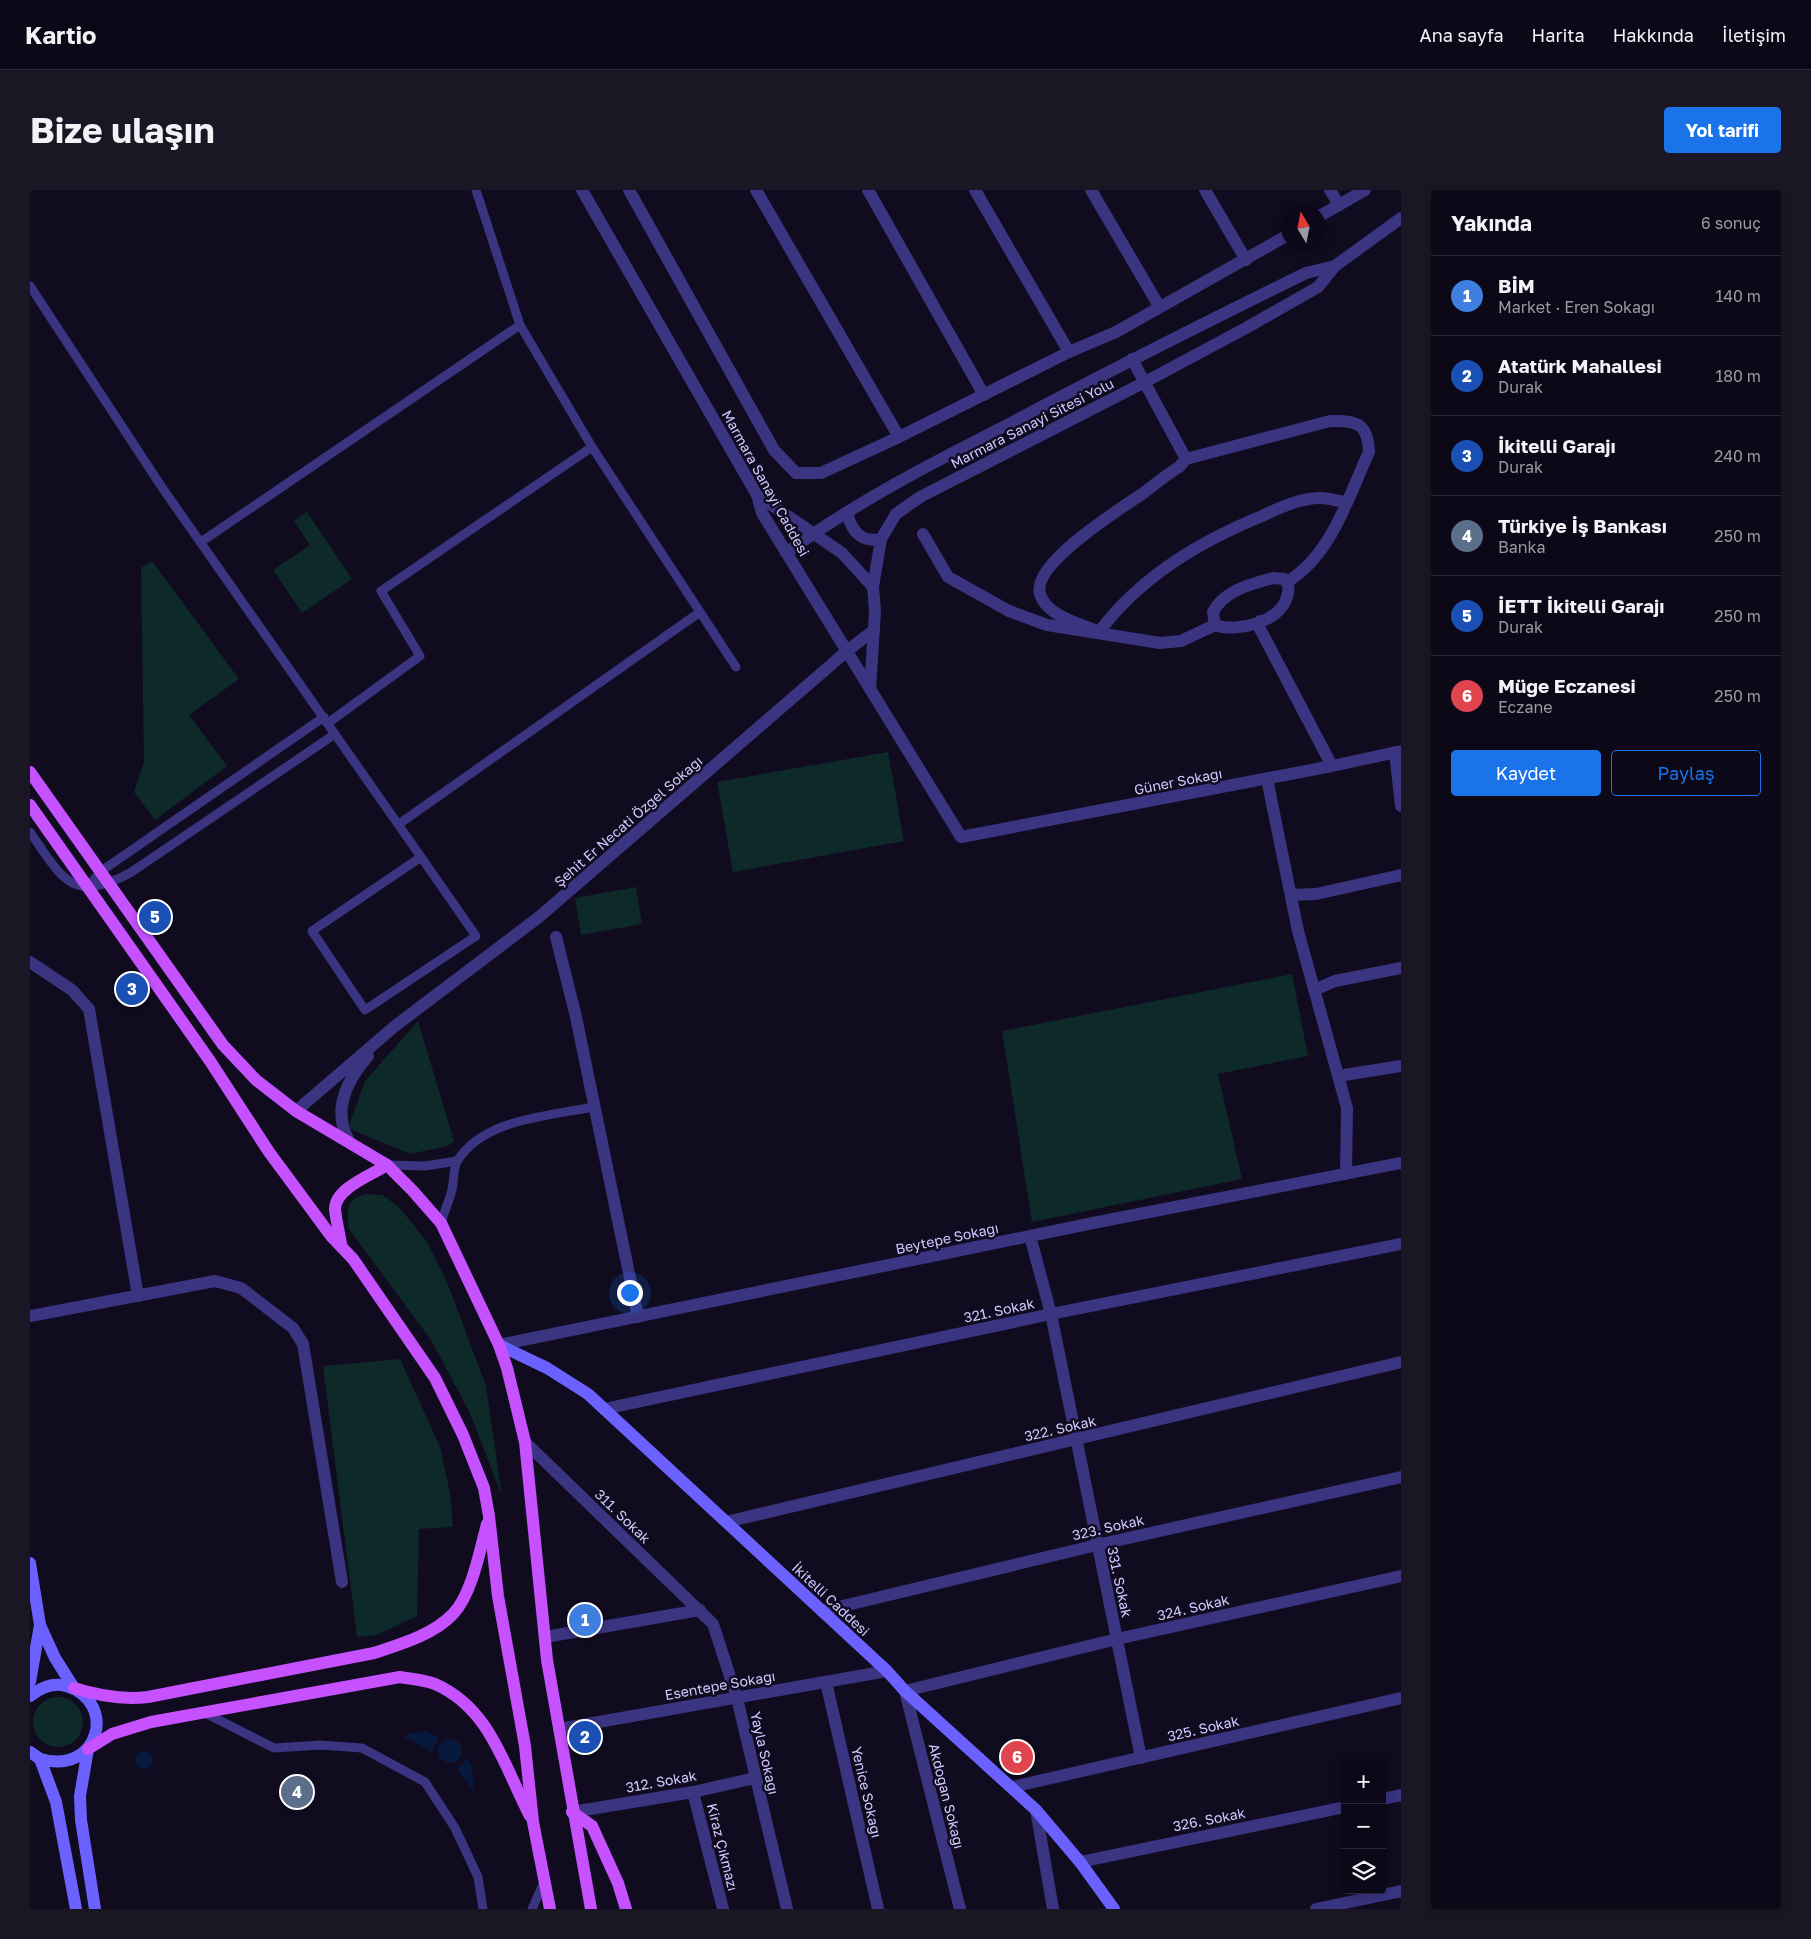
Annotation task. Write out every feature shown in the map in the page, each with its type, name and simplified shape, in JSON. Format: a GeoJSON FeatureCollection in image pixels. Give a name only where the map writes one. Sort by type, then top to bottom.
{"type":"FeatureCollection","features":[{"type":"Feature","properties":{"kind":"main road"},"geometry":{"type":"LineString","coordinates":[[30,772],[223,1045],[256,1080],[296,1111],[348,1139],[387,1165],[441,1223],[499,1345],[507,1368],[525,1442],[545,1637],[572,1812],[591,1909]]}},
{"type":"Feature","properties":{"kind":"main road"},"geometry":{"type":"LineString","coordinates":[[30,805],[86,888],[210,1061],[269,1152],[330,1236],[341,1244],[353,1259],[435,1378],[464,1435],[484,1488],[498,1596],[525,1746],[534,1822],[550,1909]]}},
{"type":"Feature","properties":{"kind":"main road"},"geometry":{"type":"LineString","coordinates":[[341,1244],[335,1207],[338,1196],[349,1186],[387,1165]]}},
{"type":"Feature","properties":{"kind":"main road"},"geometry":{"type":"LineString","coordinates":[[74,1688],[95,1695],[129,1699],[148,1697],[374,1653],[404,1644],[428,1632],[454,1613],[472,1581],[489,1516]]}},
{"type":"Feature","properties":{"kind":"main road"},"geometry":{"type":"LineString","coordinates":[[88,1749],[112,1734],[132,1726],[400,1677],[434,1684],[460,1698],[481,1718],[498,1746],[514,1785],[534,1822]]}},
{"type":"Feature","properties":{"kind":"main road"},"geometry":{"type":"LineString","coordinates":[[572,1812],[592,1826],[618,1882],[626,1909]]}},
{"type":"Feature","properties":{"kind":"main road"},"geometry":{"type":"LineString","coordinates":[[545,1880],[545,1909]]}},
{"type":"Feature","properties":{"kind":"street","name":"Marmara Sanayi Caddesi"},"geometry":{"type":"LineString","coordinates":[[582,190],[757,495],[762,514],[961,837]]}},
{"type":"Feature","properties":{"kind":"street"},"geometry":{"type":"LineString","coordinates":[[629,190],[774,450],[796,473],[821,473],[900,437],[1069,352],[1116,332],[1159,306],[1281,239]]}},
{"type":"Feature","properties":{"kind":"street"},"geometry":{"type":"LineString","coordinates":[[756,190],[900,437]]}},
{"type":"Feature","properties":{"kind":"street"},"geometry":{"type":"LineString","coordinates":[[868,190],[984,395]]}},
{"type":"Feature","properties":{"kind":"street"},"geometry":{"type":"LineString","coordinates":[[974,190],[1069,352]]}},
{"type":"Feature","properties":{"kind":"street"},"geometry":{"type":"LineString","coordinates":[[1091,190],[1159,306]]}},
{"type":"Feature","properties":{"kind":"street"},"geometry":{"type":"LineString","coordinates":[[1205,190],[1246,260]]}},
{"type":"Feature","properties":{"kind":"street"},"geometry":{"type":"LineString","coordinates":[[1330,190],[1339,205]]}},
{"type":"Feature","properties":{"kind":"street"},"geometry":{"type":"LineString","coordinates":[[1326,212],[1364,190]]}},
{"type":"Feature","properties":{"kind":"street","name":"Marmara Sanayi Sitesi Yolu"},"geometry":{"type":"LineString","coordinates":[[870,689],[874,630],[873,587],[881,539],[896,514],[920,497],[1145,382],[1318,287],[1335,266],[1401,218]]}},
{"type":"Feature","properties":{"kind":"street","name":"Marmara Sanayi Sitesi Yolu"},"geometry":{"type":"LineString","coordinates":[[786,553],[812,534],[899,481],[1132,359],[1306,273],[1335,266]]}},
{"type":"Feature","properties":{"kind":"street"},"geometry":{"type":"LineString","coordinates":[[1132,359],[1186,458]]}},
{"type":"Feature","properties":{"kind":"street"},"geometry":{"type":"LineString","coordinates":[[1099,632],[1054,612],[1040,596],[1040,581],[1063,554],[1090,528],[1179,467],[1186,458],[1330,421],[1348,420],[1360,425],[1368,440],[1369,452],[1330,537],[1303,570],[1287,582]]}},
{"type":"Feature","properties":{"kind":"street"},"geometry":{"type":"LineString","coordinates":[[757,495],[842,553],[873,587]]}},
{"type":"Feature","properties":{"kind":"street"},"geometry":{"type":"LineString","coordinates":[[1099,632],[1117,609],[1152,578],[1201,544],[1287,505],[1318,498],[1346,502]]}},
{"type":"Feature","properties":{"kind":"street"},"geometry":{"type":"LineString","coordinates":[[847,512],[853,530],[863,539],[871,541],[881,539]]}},
{"type":"Feature","properties":{"kind":"street"},"geometry":{"type":"LineString","coordinates":[[923,534],[948,577],[1009,611],[1046,625],[1160,643],[1181,641],[1215,625],[1234,627],[1260,621],[1280,610],[1289,590],[1287,582],[1284,579],[1273,578],[1235,591],[1215,607],[1213,612],[1215,625]]}},
{"type":"Feature","properties":{"kind":"street"},"geometry":{"type":"LineString","coordinates":[[1260,621],[1259,626],[1332,766]]}},
{"type":"Feature","properties":{"kind":"street","name":"Şehit Er Necati Özgel Sokağı"},"geometry":{"type":"LineString","coordinates":[[395,1026],[539,917],[847,651],[874,630]]}},
{"type":"Feature","properties":{"kind":"street"},"geometry":{"type":"LineString","coordinates":[[1398,752],[1401,806]]}},
{"type":"Feature","properties":{"kind":"street","name":"Güner Sokağı"},"geometry":{"type":"LineString","coordinates":[[961,837],[1398,752]]}},
{"type":"Feature","properties":{"kind":"street"},"geometry":{"type":"LineString","coordinates":[[1267,779],[1298,931],[1347,1108],[1346,1174]]}},
{"type":"Feature","properties":{"kind":"street"},"geometry":{"type":"LineString","coordinates":[[1291,896],[1316,894],[1401,875]]}},
{"type":"Feature","properties":{"kind":"street"},"geometry":{"type":"LineString","coordinates":[[556,937],[576,1017],[593,1107],[638,1317]]}},
{"type":"Feature","properties":{"kind":"street"},"geometry":{"type":"LineString","coordinates":[[30,962],[72,990],[89,1009],[138,1296]]}},
{"type":"Feature","properties":{"kind":"street"},"geometry":{"type":"LineString","coordinates":[[1314,990],[1335,982],[1401,968]]}},
{"type":"Feature","properties":{"kind":"street"},"geometry":{"type":"LineString","coordinates":[[296,1111],[395,1026]]}},
{"type":"Feature","properties":{"kind":"street"},"geometry":{"type":"LineString","coordinates":[[348,1139],[342,1128],[340,1113],[343,1096],[362,1063],[395,1026]]}},
{"type":"Feature","properties":{"kind":"street"},"geometry":{"type":"LineString","coordinates":[[1338,1076],[1401,1066]]}},
{"type":"Feature","properties":{"kind":"street","name":"Beytepe Sokağı"},"geometry":{"type":"LineString","coordinates":[[499,1345],[1030,1236],[1401,1163]]}},
{"type":"Feature","properties":{"kind":"street","name":"331. Sokak"},"geometry":{"type":"LineString","coordinates":[[1030,1236],[1051,1314],[1141,1758]]}},
{"type":"Feature","properties":{"kind":"street","name":"321. Sokak"},"geometry":{"type":"LineString","coordinates":[[604,1409],[1051,1314],[1401,1244]]}},
{"type":"Feature","properties":{"kind":"street"},"geometry":{"type":"LineString","coordinates":[[30,1316],[216,1281],[241,1288],[293,1328],[303,1344],[342,1582]]}},
{"type":"Feature","properties":{"kind":"street","name":"İkitelli Caddesi"},"geometry":{"type":"LineString","coordinates":[[499,1345],[547,1368],[588,1394],[887,1671],[905,1691],[1036,1810],[1080,1862],[1114,1909]]}},
{"type":"Feature","properties":{"kind":"street","name":"322. Sokak"},"geometry":{"type":"LineString","coordinates":[[726,1522],[1401,1362]]}},
{"type":"Feature","properties":{"kind":"street","name":"311. Sokak"},"geometry":{"type":"LineString","coordinates":[[525,1442],[700,1610]]}},
{"type":"Feature","properties":{"kind":"street","name":"323. Sokak"},"geometry":{"type":"LineString","coordinates":[[822,1611],[1097,1545],[1401,1477]]}},
{"type":"Feature","properties":{"kind":"street"},"geometry":{"type":"LineString","coordinates":[[30,1564],[40,1625],[55,1658],[74,1688],[91,1704],[96,1715],[94,1738],[88,1749],[80,1796],[95,1909]]}},
{"type":"Feature","properties":{"kind":"street","name":"324. Sokak"},"geometry":{"type":"LineString","coordinates":[[905,1691],[1117,1639],[1401,1576]]}},
{"type":"Feature","properties":{"kind":"street"},"geometry":{"type":"LineString","coordinates":[[545,1637],[700,1610]]}},
{"type":"Feature","properties":{"kind":"street","name":"Yayla Sokağı"},"geometry":{"type":"LineString","coordinates":[[700,1610],[713,1624],[737,1698],[787,1909]]}},
{"type":"Feature","properties":{"kind":"street"},"geometry":{"type":"LineString","coordinates":[[30,1682],[40,1625]]}},
{"type":"Feature","properties":{"kind":"street","name":"Esentepe Sokağı"},"geometry":{"type":"LineString","coordinates":[[559,1728],[887,1671]]}},
{"type":"Feature","properties":{"kind":"street","name":"Yenice Sokağı"},"geometry":{"type":"LineString","coordinates":[[826,1682],[878,1909]]}},
{"type":"Feature","properties":{"kind":"street"},"geometry":{"type":"LineString","coordinates":[[30,1696],[36,1690],[49,1686],[62,1685],[74,1688]]}},
{"type":"Feature","properties":{"kind":"street","name":"Akdoğan Sokağı"},"geometry":{"type":"LineString","coordinates":[[905,1691],[960,1909]]}},
{"type":"Feature","properties":{"kind":"street","name":"325. Sokak"},"geometry":{"type":"LineString","coordinates":[[1012,1787],[1401,1698]]}},
{"type":"Feature","properties":{"kind":"street"},"geometry":{"type":"LineString","coordinates":[[35,1756],[53,1763],[66,1762],[78,1757],[88,1749]]}},
{"type":"Feature","properties":{"kind":"street"},"geometry":{"type":"LineString","coordinates":[[35,1756],[56,1802],[76,1909]]}},
{"type":"Feature","properties":{"kind":"street","name":"312. Sokak"},"geometry":{"type":"LineString","coordinates":[[572,1812],[693,1792],[755,1778]]}},
{"type":"Feature","properties":{"kind":"street","name":"Kiraz Çıkmazı"},"geometry":{"type":"LineString","coordinates":[[693,1792],[723,1909]]}},
{"type":"Feature","properties":{"kind":"street"},"geometry":{"type":"LineString","coordinates":[[1386,1798],[1401,1795]]}},
{"type":"Feature","properties":{"kind":"street","name":"326. Sokak"},"geometry":{"type":"LineString","coordinates":[[1080,1862],[1341,1808]]}},
{"type":"Feature","properties":{"kind":"street"},"geometry":{"type":"LineString","coordinates":[[1036,1810],[1053,1909]]}},
{"type":"Feature","properties":{"kind":"street"},"geometry":{"type":"LineString","coordinates":[[1316,1909],[1401,1891]]}},
{"type":"Feature","properties":{"kind":"lane"},"geometry":{"type":"LineString","coordinates":[[476,190],[520,325],[592,446],[736,667]]}},
{"type":"Feature","properties":{"kind":"lane"},"geometry":{"type":"LineString","coordinates":[[30,286],[161,486],[336,734],[476,936],[365,1010],[312,931],[421,857]]}},
{"type":"Feature","properties":{"kind":"lane"},"geometry":{"type":"LineString","coordinates":[[201,542],[520,325]]}},
{"type":"Feature","properties":{"kind":"lane"},"geometry":{"type":"LineString","coordinates":[[86,888],[100,872],[420,656],[381,591],[592,446]]}},
{"type":"Feature","properties":{"kind":"lane"},"geometry":{"type":"LineString","coordinates":[[399,824],[700,612]]}},
{"type":"Feature","properties":{"kind":"lane"},"geometry":{"type":"LineString","coordinates":[[30,832],[62,876],[86,888],[108,884],[130,873],[336,734]]}},
{"type":"Feature","properties":{"kind":"lane"},"geometry":{"type":"LineString","coordinates":[[387,1165],[425,1166],[457,1161],[490,1130],[593,1107]]}},
{"type":"Feature","properties":{"kind":"lane"},"geometry":{"type":"LineString","coordinates":[[441,1223],[452,1190],[457,1161]]}},
{"type":"Feature","properties":{"kind":"lane"},"geometry":{"type":"LineString","coordinates":[[205,1713],[274,1748],[320,1745],[362,1748],[425,1782],[455,1828],[478,1877],[483,1909]]}},
{"type":"Feature","properties":{"kind":"lane"},"geometry":{"type":"LineString","coordinates":[[532,1909],[545,1880]]}},
{"type":"Feature","properties":{"kind":"green space"},"geometry":{"type":"Polygon","coordinates":[[[307,512],[352,579],[302,613],[273,570],[310,545],[294,521],[307,512]]]}},
{"type":"Feature","properties":{"kind":"green space"},"geometry":{"type":"Polygon","coordinates":[[[152,561],[239,679],[189,715],[227,766],[155,820],[134,792],[144,762],[141,568],[152,561]]]}},
{"type":"Feature","properties":{"kind":"green space"},"geometry":{"type":"Polygon","coordinates":[[[888,752],[904,841],[733,872],[717,782],[888,752]]]}},
{"type":"Feature","properties":{"kind":"green space"},"geometry":{"type":"Polygon","coordinates":[[[636,887],[642,924],[581,935],[575,898],[636,887]]]}},
{"type":"Feature","properties":{"kind":"green space"},"geometry":{"type":"Polygon","coordinates":[[[1292,974],[1308,1056],[1218,1074],[1242,1179],[1032,1222],[1002,1031],[1292,974]]]}},
{"type":"Feature","properties":{"kind":"green space"},"geometry":{"type":"Polygon","coordinates":[[[418,1021],[454,1141],[448,1146],[410,1154],[348,1128],[365,1081],[418,1021]]]}},
{"type":"Feature","properties":{"kind":"green space"},"geometry":{"type":"Polygon","coordinates":[[[365,1194],[382,1195],[399,1207],[427,1242],[447,1282],[486,1386],[502,1496],[469,1411],[431,1340],[349,1229],[349,1207],[354,1200],[365,1194]]]}},
{"type":"Feature","properties":{"kind":"green space"},"geometry":{"type":"Polygon","coordinates":[[[400,1359],[440,1447],[450,1493],[453,1527],[419,1529],[417,1616],[377,1635],[357,1637],[323,1366],[400,1359]]]}},
{"type":"Feature","properties":{"kind":"green space"},"geometry":{"type":"Polygon","coordinates":[[[58,1697],[67,1699],[78,1708],[83,1722],[81,1731],[72,1742],[58,1747],[49,1745],[38,1736],[33,1722],[35,1713],[44,1702],[58,1697]]]}},
{"type":"Feature","properties":{"kind":"water"},"geometry":{"type":"Polygon","coordinates":[[[426,1731],[439,1737],[432,1752],[404,1737],[411,1733],[426,1731]]]}},
{"type":"Feature","properties":{"kind":"water"},"geometry":{"type":"Polygon","coordinates":[[[450,1739],[458,1743],[462,1751],[458,1759],[450,1763],[442,1759],[438,1751],[442,1743],[450,1739]]]}},
{"type":"Feature","properties":{"kind":"water"},"geometry":{"type":"Polygon","coordinates":[[[140,1751],[148,1751],[153,1756],[151,1767],[140,1769],[135,1764],[135,1756],[140,1751]]]}},
{"type":"Feature","properties":{"kind":"water"},"geometry":{"type":"Polygon","coordinates":[[[466,1758],[472,1767],[474,1791],[456,1768],[463,1764],[466,1758]]]}},
{"type":"Feature","properties":{"kind":"place","name":"İETT İkitelli Garajı"},"geometry":{"type":"Point","coordinates":[155,917]}},
{"type":"Feature","properties":{"kind":"place","name":"İkitelli Garajı"},"geometry":{"type":"Point","coordinates":[132,989]}},
{"type":"Feature","properties":{"kind":"place","name":"BİM"},"geometry":{"type":"Point","coordinates":[585,1620]}},
{"type":"Feature","properties":{"kind":"place","name":"Atatürk Mahallesi"},"geometry":{"type":"Point","coordinates":[585,1737]}},
{"type":"Feature","properties":{"kind":"place","name":"Müge Eczanesi"},"geometry":{"type":"Point","coordinates":[1017,1757]}},
{"type":"Feature","properties":{"kind":"place","name":"Türkiye İş Bankası"},"geometry":{"type":"Point","coordinates":[297,1792]}}]}
